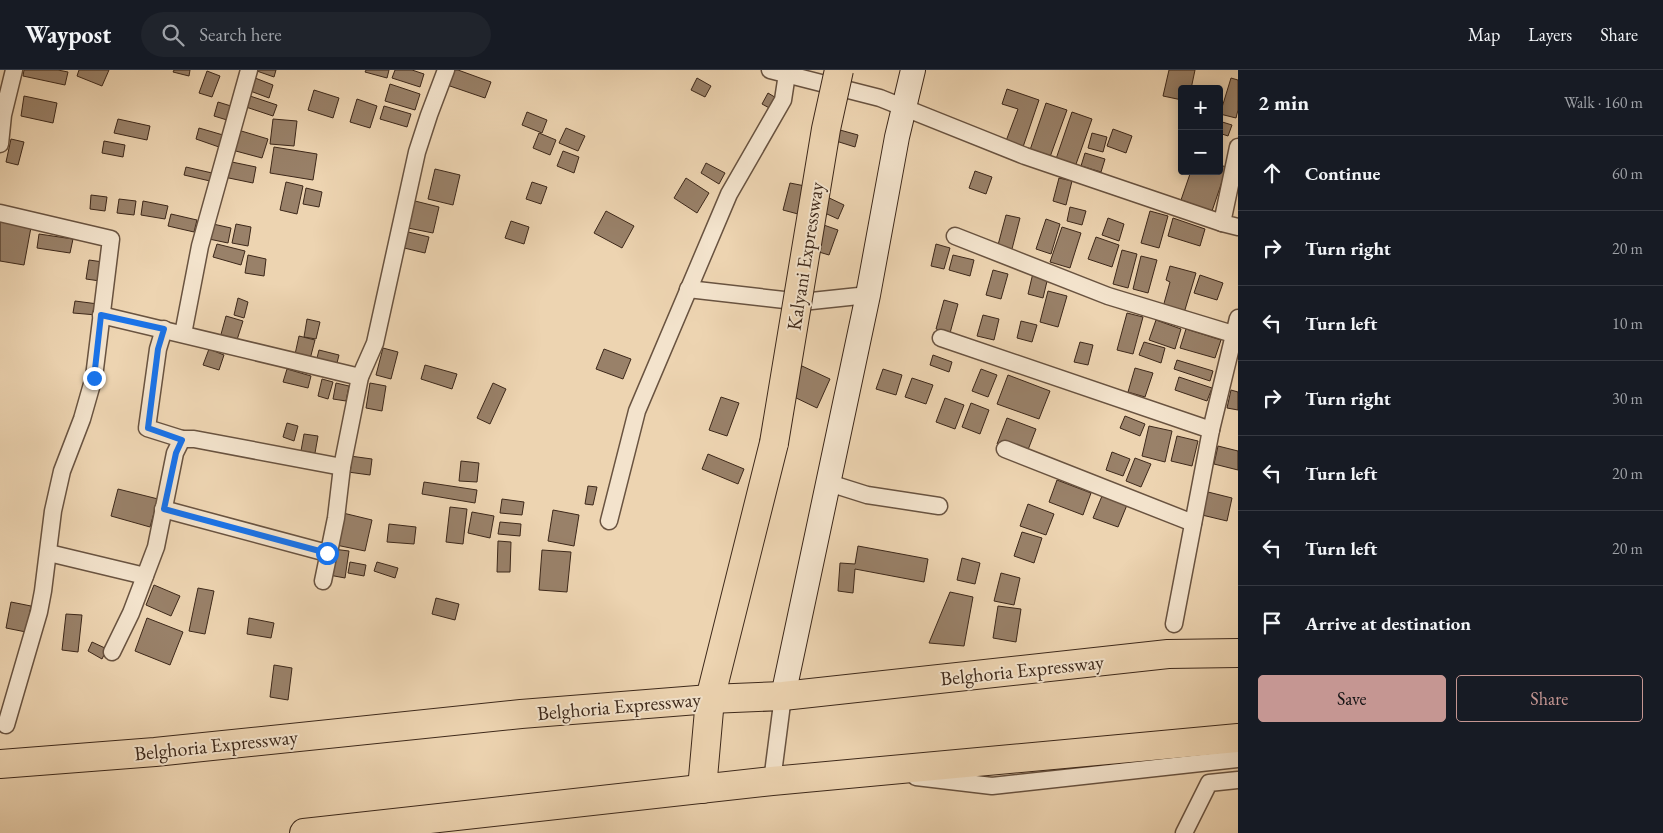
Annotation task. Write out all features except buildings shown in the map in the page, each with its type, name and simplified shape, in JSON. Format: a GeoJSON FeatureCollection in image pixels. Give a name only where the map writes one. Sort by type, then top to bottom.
{"type":"FeatureCollection","features":[{"type":"Feature","properties":{"kind":"highway","name":"Kalyani Expressway"},"geometry":{"type":"LineString","coordinates":[[702,789],[710,699],[774,443],[826,129],[839,70]]}},
{"type":"Feature","properties":{"kind":"highway","name":"Belghoria Expressway"},"geometry":{"type":"LineString","coordinates":[[0,764],[155,752],[521,714],[710,699],[783,696],[1168,654],[1238,653]]}},
{"type":"Feature","properties":{"kind":"highway"},"geometry":{"type":"LineString","coordinates":[[304,833],[772,781],[1238,738]]}},
{"type":"Feature","properties":{"kind":"street"},"geometry":{"type":"LineString","coordinates":[[0,140],[3,115],[14,70]]}},
{"type":"Feature","properties":{"kind":"street"},"geometry":{"type":"LineString","coordinates":[[183,334],[200,246],[249,70]]}},
{"type":"Feature","properties":{"kind":"street"},"geometry":{"type":"LineString","coordinates":[[323,580],[327,553],[336,518],[342,467],[360,378],[375,343],[417,152],[446,70]]}},
{"type":"Feature","properties":{"kind":"street"},"geometry":{"type":"LineString","coordinates":[[770,70],[787,74],[808,75],[880,98],[1025,156],[1230,225],[1238,147]]}},
{"type":"Feature","properties":{"kind":"street"},"geometry":{"type":"LineString","coordinates":[[772,781],[783,696],[868,295],[897,137],[912,70]]}},
{"type":"Feature","properties":{"kind":"street"},"geometry":{"type":"LineString","coordinates":[[609,521],[637,411],[729,194],[783,100],[787,74]]}},
{"type":"Feature","properties":{"kind":"street"},"geometry":{"type":"LineString","coordinates":[[0,213],[111,240],[94,378],[82,419],[62,471],[53,511],[49,553],[39,612],[6,725]]}},
{"type":"Feature","properties":{"kind":"street"},"geometry":{"type":"LineString","coordinates":[[955,236],[1108,296],[1233,334]]}},
{"type":"Feature","properties":{"kind":"street"},"geometry":{"type":"LineString","coordinates":[[688,289],[802,302],[868,295]]}},
{"type":"Feature","properties":{"kind":"street"},"geometry":{"type":"LineString","coordinates":[[101,315],[360,378]]}},
{"type":"Feature","properties":{"kind":"street"},"geometry":{"type":"LineString","coordinates":[[1174,624],[1211,430],[1238,318]]}},
{"type":"Feature","properties":{"kind":"street"},"geometry":{"type":"LineString","coordinates":[[164,329],[158,349],[148,428],[182,440],[194,439],[342,467]]}},
{"type":"Feature","properties":{"kind":"street"},"geometry":{"type":"LineString","coordinates":[[941,338],[1211,430]]}},
{"type":"Feature","properties":{"kind":"street"},"geometry":{"type":"LineString","coordinates":[[112,652],[131,613],[156,547],[176,453],[182,440]]}},
{"type":"Feature","properties":{"kind":"street"},"geometry":{"type":"LineString","coordinates":[[1005,449],[1193,523]]}},
{"type":"Feature","properties":{"kind":"street"},"geometry":{"type":"LineString","coordinates":[[829,483],[867,495],[940,506]]}},
{"type":"Feature","properties":{"kind":"street"},"geometry":{"type":"LineString","coordinates":[[164,509],[327,553]]}},
{"type":"Feature","properties":{"kind":"street"},"geometry":{"type":"LineString","coordinates":[[49,553],[145,576]]}},
{"type":"Feature","properties":{"kind":"street"},"geometry":{"type":"LineString","coordinates":[[872,772],[992,786],[1238,759]]}},
{"type":"Feature","properties":{"kind":"street"},"geometry":{"type":"LineString","coordinates":[[1184,833],[1209,783],[1238,780]]}},
{"type":"Feature","properties":{"kind":"route"},"geometry":{"type":"LineString","coordinates":[[94,378],[101,315],[164,329],[158,349],[148,428],[182,440],[176,453],[164,509],[327,553]]}}]}
